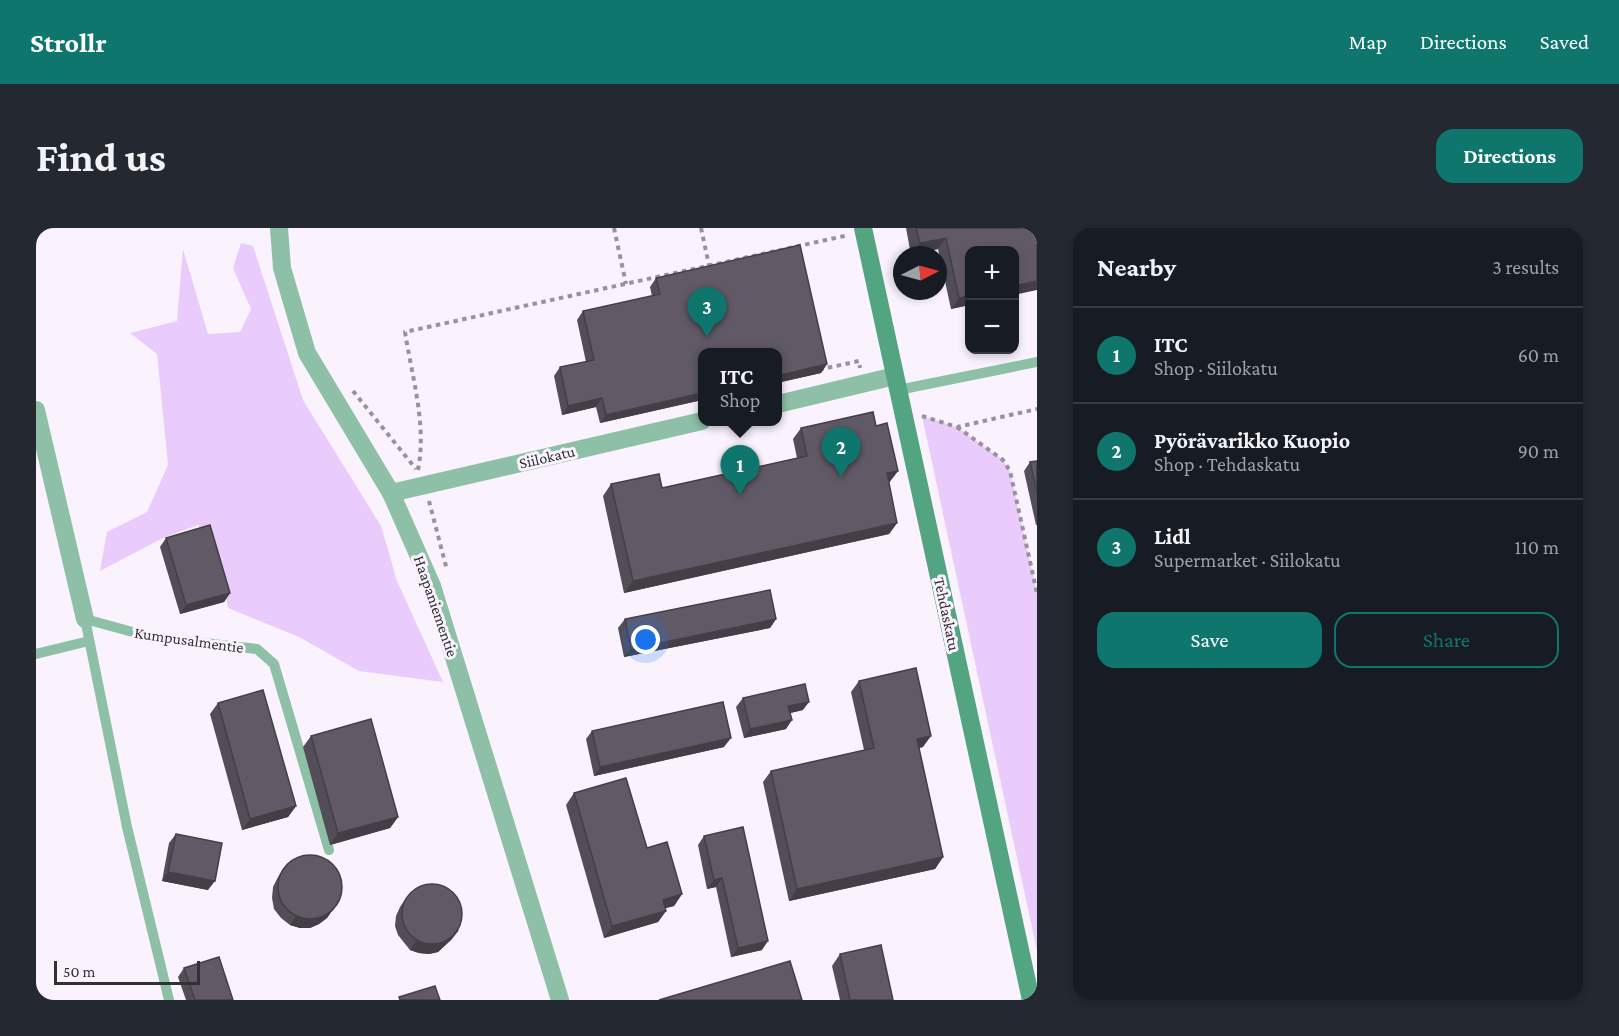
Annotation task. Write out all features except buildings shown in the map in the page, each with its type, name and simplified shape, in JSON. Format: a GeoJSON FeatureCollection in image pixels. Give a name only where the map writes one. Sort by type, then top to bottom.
{"type":"FeatureCollection","features":[{"type":"Feature","properties":{"kind":"street","name":"Haapaniementie"},"geometry":{"type":"LineString","coordinates":[[279,228],[282,268],[307,354],[391,493],[432,586],[560,1000]]}},
{"type":"Feature","properties":{"kind":"street","name":"Tehdaskatu"},"geometry":{"type":"LineString","coordinates":[[863,230],[1031,1000]]}},
{"type":"Feature","properties":{"kind":"street"},"geometry":{"type":"LineString","coordinates":[[782,403],[896,383]]}},
{"type":"Feature","properties":{"kind":"street"},"geometry":{"type":"LineString","coordinates":[[36,410],[85,619]]}},
{"type":"Feature","properties":{"kind":"street","name":"Siilokatu"},"geometry":{"type":"LineString","coordinates":[[391,493],[698,422]]}},
{"type":"Feature","properties":{"kind":"lane"},"geometry":{"type":"LineString","coordinates":[[896,383],[1037,362]]}},
{"type":"Feature","properties":{"kind":"lane"},"geometry":{"type":"LineString","coordinates":[[85,619],[127,827],[169,1000]]}},
{"type":"Feature","properties":{"kind":"lane","name":"Kumpusalmentie"},"geometry":{"type":"LineString","coordinates":[[85,619],[150,637],[257,650],[274,664],[329,850]]}},
{"type":"Feature","properties":{"kind":"lane"},"geometry":{"type":"LineString","coordinates":[[36,654],[89,641]]}},
{"type":"Feature","properties":{"kind":"path"},"geometry":{"type":"LineString","coordinates":[[614,228],[626,284]]}},
{"type":"Feature","properties":{"kind":"path"},"geometry":{"type":"LineString","coordinates":[[701,228],[710,265]]}},
{"type":"Feature","properties":{"kind":"path"},"geometry":{"type":"LineString","coordinates":[[417,471],[420,456],[419,420],[405,332],[863,230]]}},
{"type":"Feature","properties":{"kind":"path"},"geometry":{"type":"LineString","coordinates":[[796,246],[799,257]]}},
{"type":"Feature","properties":{"kind":"path"},"geometry":{"type":"LineString","coordinates":[[820,358],[822,369],[858,361]]}},
{"type":"Feature","properties":{"kind":"path"},"geometry":{"type":"LineString","coordinates":[[957,427],[1037,409]]}},
{"type":"Feature","properties":{"kind":"path"},"geometry":{"type":"LineString","coordinates":[[922,416],[957,427],[1003,460],[1010,471],[1037,593]]}},
{"type":"Feature","properties":{"kind":"shaded area"},"geometry":{"type":"Polygon","coordinates":[[[241,243],[253,246],[303,400],[381,526],[397,581],[443,682],[359,671],[299,637],[228,608],[217,548],[198,525],[163,538],[100,571],[107,532],[147,512],[168,465],[157,354],[130,333],[177,321],[183,249],[208,334],[240,332],[251,309],[233,268],[241,243]]]}},
{"type":"Feature","properties":{"kind":"shaded area"},"geometry":{"type":"Polygon","coordinates":[[[922,416],[957,427],[1003,460],[1010,471],[1037,593],[1037,951],[922,416]]]}},
{"type":"Feature","properties":{"kind":"place","name":"Lidl"},"geometry":{"type":"Point","coordinates":[707,337]}},
{"type":"Feature","properties":{"kind":"place","name":"Pyörävarikko Kuopio"},"geometry":{"type":"Point","coordinates":[841,477]}},
{"type":"Feature","properties":{"kind":"place","name":"ITC"},"geometry":{"type":"Point","coordinates":[740,495]}}]}
